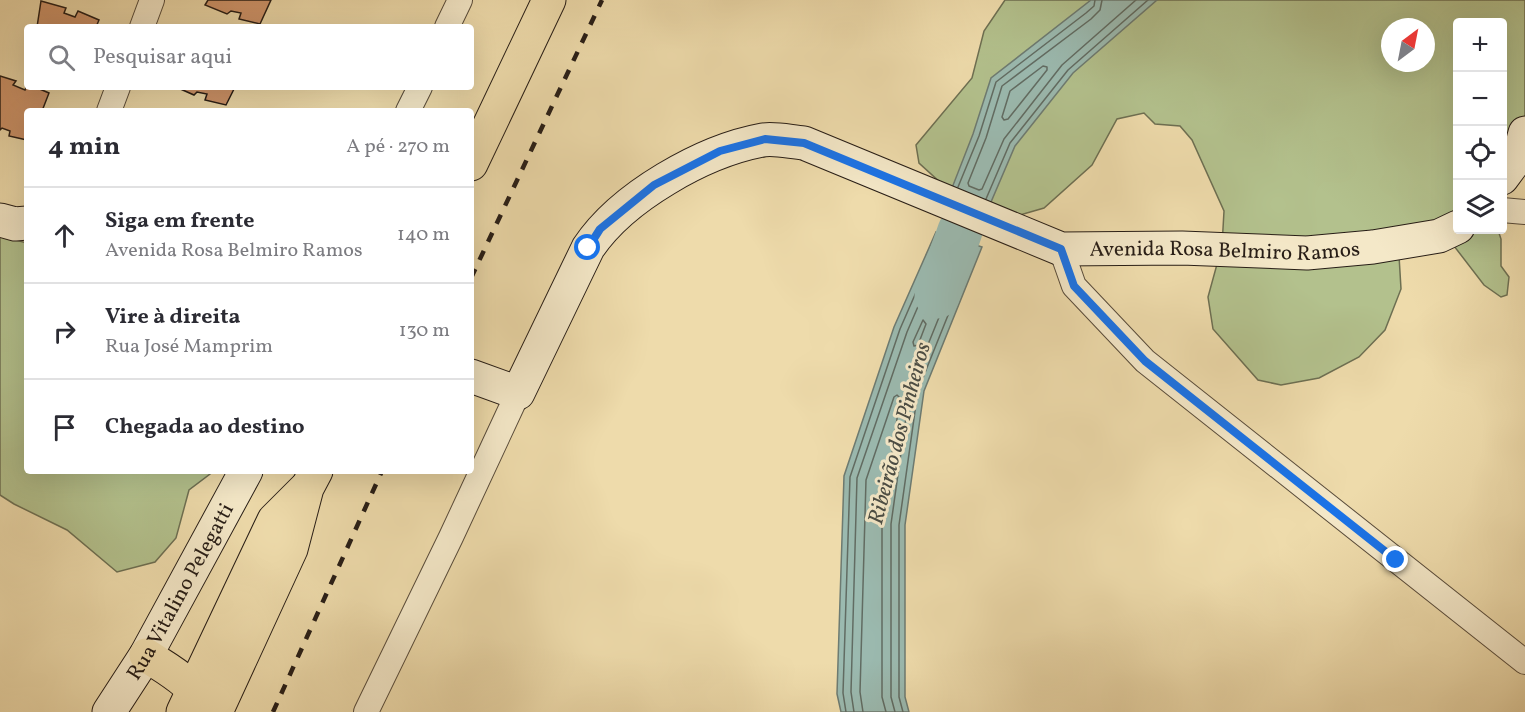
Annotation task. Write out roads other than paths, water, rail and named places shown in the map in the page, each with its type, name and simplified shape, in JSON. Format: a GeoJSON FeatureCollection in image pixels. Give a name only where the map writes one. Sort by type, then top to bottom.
{"type":"FeatureCollection","features":[{"type":"Feature","properties":{"kind":"main road"},"geometry":{"type":"LineString","coordinates":[[474,158],[549,0]]}},
{"type":"Feature","properties":{"kind":"main road"},"geometry":{"type":"LineString","coordinates":[[1507,172],[1519,155],[1525,132]]}},
{"type":"Feature","properties":{"kind":"main road","name":"Avenida Rosa Belmiro Ramos"},"geometry":{"type":"LineString","coordinates":[[518,393],[588,248],[600,229],[654,185],[720,151],[765,139],[804,143],[1061,249],[1182,248],[1307,253],[1373,247],[1439,236],[1453,229]]}},
{"type":"Feature","properties":{"kind":"main road"},"geometry":{"type":"LineString","coordinates":[[0,220],[15,224],[24,223]]}},
{"type":"Feature","properties":{"kind":"main road"},"geometry":{"type":"LineString","coordinates":[[474,377],[518,393]]}},
{"type":"Feature","properties":{"kind":"main road","name":"Rua Vitalino Pelegatti"},"geometry":{"type":"LineString","coordinates":[[110,712],[146,655],[244,474]]}},
{"type":"Feature","properties":{"kind":"main road"},"geometry":{"type":"LineString","coordinates":[[146,655],[192,704],[274,520],[311,479]]}},
{"type":"Feature","properties":{"kind":"main road"},"geometry":{"type":"LineString","coordinates":[[216,712],[291,549],[311,479]]}},
{"type":"Feature","properties":{"kind":"street"},"geometry":{"type":"LineString","coordinates":[[143,24],[152,0]]}},
{"type":"Feature","properties":{"kind":"street"},"geometry":{"type":"LineString","coordinates":[[448,24],[460,0]]}},
{"type":"Feature","properties":{"kind":"street"},"geometry":{"type":"LineString","coordinates":[[110,108],[117,90]]}},
{"type":"Feature","properties":{"kind":"street"},"geometry":{"type":"LineString","coordinates":[[410,108],[418,90]]}},
{"type":"Feature","properties":{"kind":"street"},"geometry":{"type":"LineString","coordinates":[[1507,210],[1525,212]]}},
{"type":"Feature","properties":{"kind":"street"},"geometry":{"type":"LineString","coordinates":[[1061,249],[1074,286],[1145,361],[1525,662]]}},
{"type":"Feature","properties":{"kind":"street","name":"Avenida Rosa Belmiro Ramos"},"geometry":{"type":"LineString","coordinates":[[366,712],[518,393]]}},
{"type":"Feature","properties":{"kind":"water"},"geometry":{"type":"Polygon","coordinates":[[[1091,0],[1157,0],[1073,73],[1015,146],[988,209],[950,193],[973,134],[991,78],[1091,0]]]}},
{"type":"Feature","properties":{"kind":"water"},"geometry":{"type":"Polygon","coordinates":[[[936,232],[982,247],[924,391],[905,525],[905,697],[909,712],[841,712],[837,694],[844,476],[894,327],[936,232]]]}},
{"type":"Feature","properties":{"kind":"waterway","name":"Ribeirão dos Pinheiros"},"geometry":{"type":"LineString","coordinates":[[937,296],[960,231]]}},
{"type":"Feature","properties":{"kind":"railway"},"geometry":{"type":"LineString","coordinates":[[474,272],[602,0]]}},
{"type":"Feature","properties":{"kind":"railway"},"geometry":{"type":"LineString","coordinates":[[273,712],[381,474]]}}]}
